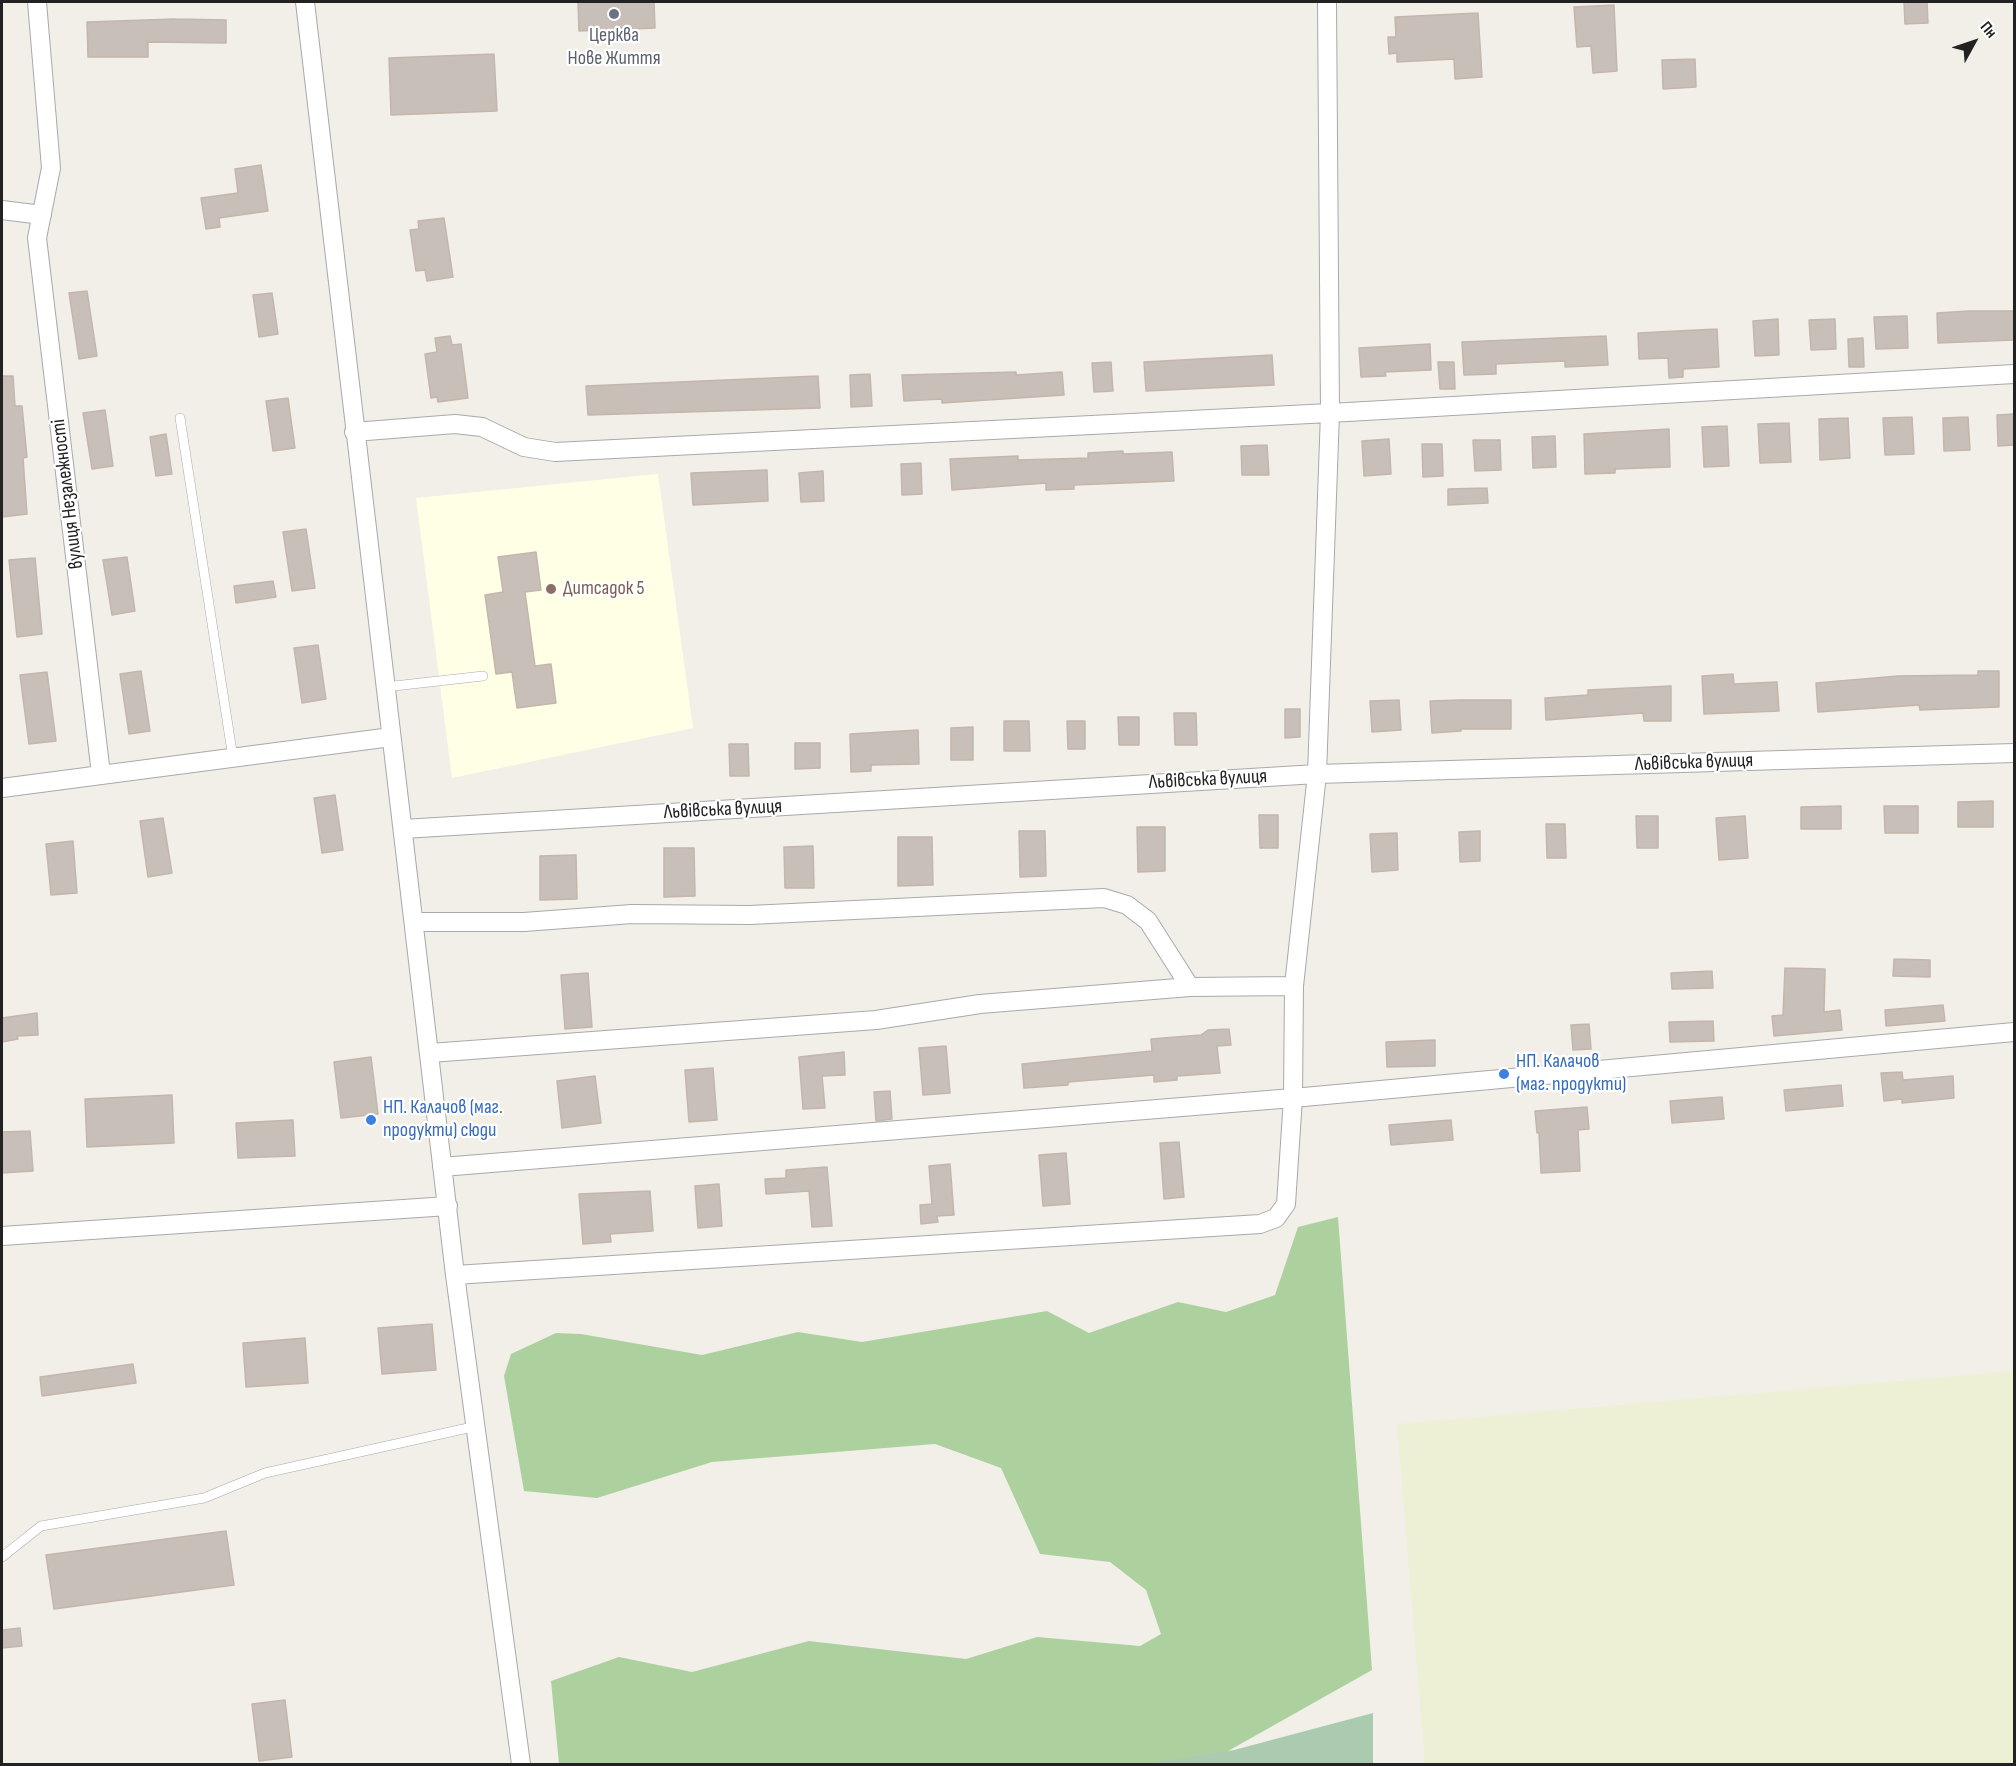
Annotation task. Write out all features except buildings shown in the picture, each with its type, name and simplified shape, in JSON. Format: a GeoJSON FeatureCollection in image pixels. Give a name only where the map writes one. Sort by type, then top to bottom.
{"type":"FeatureCollection","features":[{"type":"Feature","properties":{"kind":"street","name":"вулиця Незалежності"},"geometry":{"type":"LineString","coordinates":[[38,2],[51,168],[37,238],[101,774]]}},
{"type":"Feature","properties":{"kind":"street"},"geometry":{"type":"LineString","coordinates":[[305,2],[455,1275],[477,1426],[520,1764]]}},
{"type":"Feature","properties":{"kind":"street"},"geometry":{"type":"LineString","coordinates":[[455,1275],[1260,1224],[1276,1218],[1286,1204],[1293,1098],[1294,986],[1317,774],[1330,413],[1327,2]]}},
{"type":"Feature","properties":{"kind":"street"},"geometry":{"type":"LineString","coordinates":[[2,210],[42,214]]}},
{"type":"Feature","properties":{"kind":"street"},"geometry":{"type":"LineString","coordinates":[[354,432],[455,424],[482,427],[524,447],[555,452],[1330,413],[2014,374]]}},
{"type":"Feature","properties":{"kind":"street"},"geometry":{"type":"LineString","coordinates":[[2,788],[391,737]]}},
{"type":"Feature","properties":{"kind":"street","name":"Львівська вулиця"},"geometry":{"type":"LineString","coordinates":[[403,829],[1317,774],[2014,753]]}},
{"type":"Feature","properties":{"kind":"street"},"geometry":{"type":"LineString","coordinates":[[414,922],[524,922],[632,914],[750,915],[1104,898],[1127,905],[1148,921],[1190,987]]}},
{"type":"Feature","properties":{"kind":"street"},"geometry":{"type":"LineString","coordinates":[[430,1053],[876,1020],[980,1004],[1190,987],[1294,986]]}},
{"type":"Feature","properties":{"kind":"street"},"geometry":{"type":"LineString","coordinates":[[442,1167],[1293,1098],[2014,1032]]}},
{"type":"Feature","properties":{"kind":"street"},"geometry":{"type":"LineString","coordinates":[[2,1236],[448,1206]]}},
{"type":"Feature","properties":{"kind":"lane"},"geometry":{"type":"LineString","coordinates":[[180,418],[233,758]]}},
{"type":"Feature","properties":{"kind":"lane"},"geometry":{"type":"LineString","coordinates":[[385,687],[483,676]]}},
{"type":"Feature","properties":{"kind":"lane"},"geometry":{"type":"LineString","coordinates":[[2,1557],[41,1527],[204,1498],[265,1473],[477,1426]]}},
{"type":"Feature","properties":{"kind":"shaded area","name":"Дитсадок 5"},"geometry":{"type":"Polygon","coordinates":[[[658,474],[693,728],[452,778],[416,498],[658,474]]]}},
{"type":"Feature","properties":{"kind":"shaded area"},"geometry":{"type":"Polygon","coordinates":[[[2014,1371],[2014,1764],[1425,1764],[1397,1424],[2014,1371]]]}},
{"type":"Feature","properties":{"kind":"shaded area"},"geometry":{"type":"Polygon","coordinates":[[[1373,1713],[1373,1764],[1142,1764],[1234,1750],[1373,1713]]]}},
{"type":"Feature","properties":{"kind":"green space"},"geometry":{"type":"Polygon","coordinates":[[[1338,1217],[1372,1670],[1205,1764],[559,1764],[551,1681],[619,1657],[692,1672],[809,1641],[966,1659],[1037,1637],[1140,1646],[1161,1634],[1146,1590],[1110,1562],[1040,1554],[1001,1468],[935,1444],[712,1462],[597,1498],[524,1491],[504,1376],[511,1354],[556,1333],[581,1334],[702,1355],[798,1332],[862,1342],[1047,1311],[1089,1333],[1178,1302],[1226,1312],[1275,1295],[1298,1227],[1338,1217]]]}},
{"type":"Feature","properties":{"kind":"place","name":"Церква Нове Життя"},"geometry":{"type":"Point","coordinates":[614,14]}},
{"type":"Feature","properties":{"kind":"place","name":"Дитсадок 5"},"geometry":{"type":"Point","coordinates":[551,589]}},
{"type":"Feature","properties":{"kind":"place","name":"НП. Калачов (маг. продукти)"},"geometry":{"type":"Point","coordinates":[1504,1074]}},
{"type":"Feature","properties":{"kind":"place","name":"НП. Калачов (маг. продукти) сюди"},"geometry":{"type":"Point","coordinates":[371,1120]}}]}
